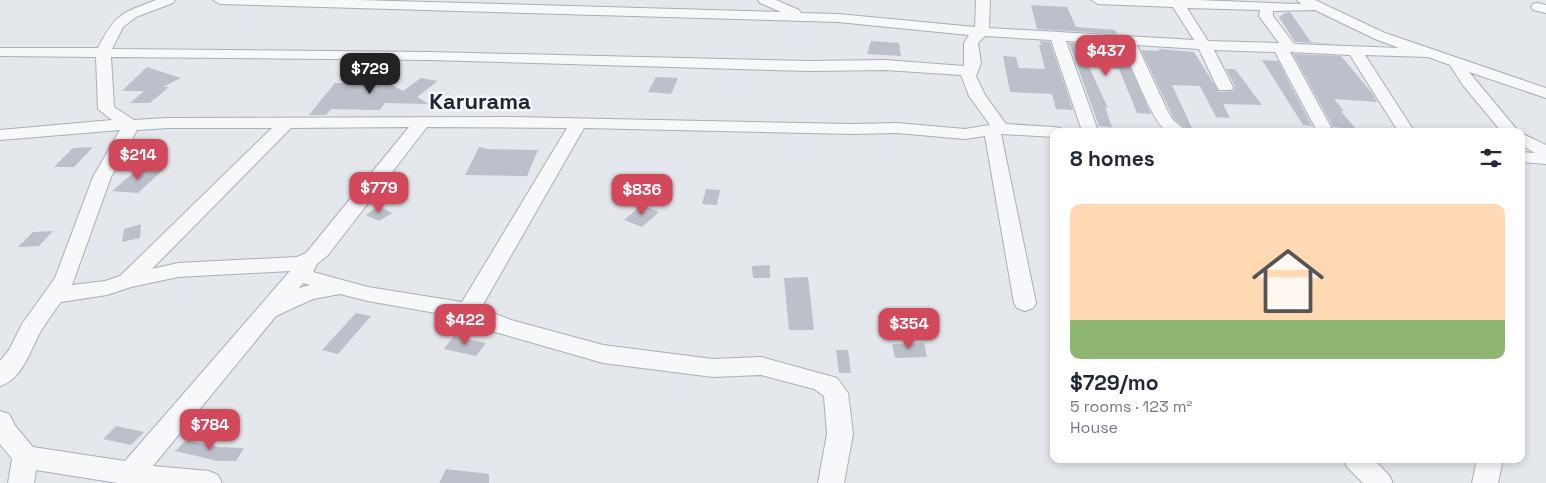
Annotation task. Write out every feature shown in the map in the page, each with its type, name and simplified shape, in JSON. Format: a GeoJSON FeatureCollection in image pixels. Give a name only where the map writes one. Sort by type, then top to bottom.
{"type":"FeatureCollection","features":[{"type":"Feature","properties":{"kind":"street"},"geometry":{"type":"LineString","coordinates":[[131,125],[106,109],[103,53],[116,25],[123,18],[168,0]]}},
{"type":"Feature","properties":{"kind":"street"},"geometry":{"type":"LineString","coordinates":[[220,0],[838,18],[982,32],[1204,45],[1430,53]]}},
{"type":"Feature","properties":{"kind":"street"},"geometry":{"type":"LineString","coordinates":[[765,0],[805,17]]}},
{"type":"Feature","properties":{"kind":"street"},"geometry":{"type":"LineString","coordinates":[[982,32],[984,0]]}},
{"type":"Feature","properties":{"kind":"street"},"geometry":{"type":"LineString","coordinates":[[1098,0],[1298,8],[1311,3],[1380,36],[1546,93]]}},
{"type":"Feature","properties":{"kind":"street"},"geometry":{"type":"LineString","coordinates":[[1175,2],[1204,45],[1225,86]]}},
{"type":"Feature","properties":{"kind":"street"},"geometry":{"type":"LineString","coordinates":[[1260,5],[1266,11],[1266,16],[1285,48],[1325,128]]}},
{"type":"Feature","properties":{"kind":"street"},"geometry":{"type":"LineString","coordinates":[[982,32],[974,37],[970,43],[973,63],[968,76],[977,96],[997,130],[1025,303]]}},
{"type":"Feature","properties":{"kind":"street"},"geometry":{"type":"LineString","coordinates":[[1057,36],[1089,128]]}},
{"type":"Feature","properties":{"kind":"street"},"geometry":{"type":"LineString","coordinates":[[1127,40],[1160,112],[1167,123],[1174,128]]}},
{"type":"Feature","properties":{"kind":"street"},"geometry":{"type":"LineString","coordinates":[[1354,50],[1404,128]]}},
{"type":"Feature","properties":{"kind":"street"},"geometry":{"type":"LineString","coordinates":[[0,52],[440,56],[809,66],[885,65],[970,71]]}},
{"type":"Feature","properties":{"kind":"street"},"geometry":{"type":"LineString","coordinates":[[1456,62],[1467,81],[1508,128]]}},
{"type":"Feature","properties":{"kind":"street"},"geometry":{"type":"LineString","coordinates":[[0,135],[110,125],[168,123],[422,122],[853,129],[897,128],[965,134],[997,130],[1050,132]]}},
{"type":"Feature","properties":{"kind":"street"},"geometry":{"type":"LineString","coordinates":[[130,474],[313,258],[422,122]]}},
{"type":"Feature","properties":{"kind":"street"},"geometry":{"type":"LineString","coordinates":[[127,280],[286,123]]}},
{"type":"Feature","properties":{"kind":"street"},"geometry":{"type":"LineString","coordinates":[[468,311],[578,124]]}},
{"type":"Feature","properties":{"kind":"street"},"geometry":{"type":"LineString","coordinates":[[0,377],[18,355],[30,330],[56,295],[72,264],[102,177],[131,125]]}},
{"type":"Feature","properties":{"kind":"street"},"geometry":{"type":"LineString","coordinates":[[1525,140],[1546,152]]}},
{"type":"Feature","properties":{"kind":"street"},"geometry":{"type":"LineString","coordinates":[[1525,157],[1546,158]]}},
{"type":"Feature","properties":{"kind":"street"},"geometry":{"type":"LineString","coordinates":[[56,295],[107,288],[127,280],[178,270],[289,266],[300,264],[313,258]]}},
{"type":"Feature","properties":{"kind":"street"},"geometry":{"type":"LineString","coordinates":[[298,275],[340,287],[468,311],[503,326],[603,354],[713,368],[761,366],[819,381],[829,385],[836,393],[840,434],[831,483]]}},
{"type":"Feature","properties":{"kind":"street"},"geometry":{"type":"LineString","coordinates":[[264,315],[308,293],[340,287]]}},
{"type":"Feature","properties":{"kind":"street"},"geometry":{"type":"LineString","coordinates":[[0,421],[7,434],[25,457],[130,474],[209,483]]}},
{"type":"Feature","properties":{"kind":"street"},"geometry":{"type":"LineString","coordinates":[[22,483],[25,457]]}},
{"type":"Feature","properties":{"kind":"street"},"geometry":{"type":"LineString","coordinates":[[1360,463],[1381,482]]}},
{"type":"Feature","properties":{"kind":"street"},"geometry":{"type":"LineString","coordinates":[[1485,483],[1489,463]]}},
{"type":"Feature","properties":{"kind":"building"},"geometry":{"type":"Polygon","coordinates":[[[1031,5],[1067,7],[1076,27],[1115,30],[1117,34],[1037,29],[1031,5]]]}},
{"type":"Feature","properties":{"kind":"building"},"geometry":{"type":"Polygon","coordinates":[[[1290,12],[1311,42],[1331,44],[1295,42],[1279,17],[1290,12]]]}},
{"type":"Feature","properties":{"kind":"building"},"geometry":{"type":"Polygon","coordinates":[[[871,41],[899,43],[901,56],[867,54],[871,41]]]}},
{"type":"Feature","properties":{"kind":"building"},"geometry":{"type":"Polygon","coordinates":[[[1040,41],[1050,42],[1073,110],[1056,109],[1052,94],[1010,92],[1003,56],[1016,57],[1019,68],[1045,69],[1039,45],[1041,45],[1040,41]]]}},
{"type":"Feature","properties":{"kind":"building"},"geometry":{"type":"Polygon","coordinates":[[[1069,43],[1121,46],[1151,114],[1137,113],[1119,69],[1089,67],[1108,108],[1105,107],[1112,127],[1099,126],[1069,43]]]}},
{"type":"Feature","properties":{"kind":"building"},"geometry":{"type":"Polygon","coordinates":[[[1159,49],[1194,52],[1219,92],[1233,91],[1235,86],[1226,69],[1235,69],[1262,105],[1223,104],[1230,118],[1216,117],[1200,86],[1172,85],[1192,128],[1185,128],[1174,119],[1141,50],[1159,51],[1159,49]]]}},
{"type":"Feature","properties":{"kind":"building"},"geometry":{"type":"Polygon","coordinates":[[[1293,54],[1341,56],[1372,93],[1377,102],[1334,99],[1355,128],[1333,127],[1293,54]]]}},
{"type":"Feature","properties":{"kind":"building"},"geometry":{"type":"Polygon","coordinates":[[[1262,60],[1278,61],[1312,126],[1303,125],[1262,60]]]}},
{"type":"Feature","properties":{"kind":"building"},"geometry":{"type":"Polygon","coordinates":[[[147,67],[181,78],[163,87],[169,87],[150,103],[130,103],[144,91],[122,91],[147,67]]]}},
{"type":"Feature","properties":{"kind":"building"},"geometry":{"type":"Polygon","coordinates":[[[375,76],[403,91],[421,78],[438,81],[417,97],[429,104],[385,103],[380,110],[331,109],[326,115],[309,115],[335,83],[358,83],[375,76]]]}},
{"type":"Feature","properties":{"kind":"building"},"geometry":{"type":"Polygon","coordinates":[[[656,77],[678,78],[671,94],[648,92],[656,77]]]}},
{"type":"Feature","properties":{"kind":"building"},"geometry":{"type":"Polygon","coordinates":[[[93,147],[74,167],[54,167],[73,148],[93,147]]]}},
{"type":"Feature","properties":{"kind":"building"},"geometry":{"type":"Polygon","coordinates":[[[479,147],[488,149],[538,150],[527,176],[465,175],[479,147]]]}},
{"type":"Feature","properties":{"kind":"building"},"geometry":{"type":"Polygon","coordinates":[[[138,169],[163,170],[138,193],[112,191],[138,169]]]}},
{"type":"Feature","properties":{"kind":"building"},"geometry":{"type":"Polygon","coordinates":[[[706,189],[720,190],[717,205],[702,204],[706,189]]]}},
{"type":"Feature","properties":{"kind":"building"},"geometry":{"type":"Polygon","coordinates":[[[642,205],[659,212],[642,227],[624,220],[642,205]]]}},
{"type":"Feature","properties":{"kind":"building"},"geometry":{"type":"Polygon","coordinates":[[[378,206],[392,213],[379,221],[366,215],[378,206]]]}},
{"type":"Feature","properties":{"kind":"building"},"geometry":{"type":"Polygon","coordinates":[[[141,224],[140,238],[122,242],[124,229],[141,224]]]}},
{"type":"Feature","properties":{"kind":"building"},"geometry":{"type":"Polygon","coordinates":[[[53,231],[39,246],[18,247],[33,232],[53,231]]]}},
{"type":"Feature","properties":{"kind":"building"},"geometry":{"type":"Polygon","coordinates":[[[770,265],[770,278],[753,278],[752,266],[770,265]]]}},
{"type":"Feature","properties":{"kind":"building"},"geometry":{"type":"Polygon","coordinates":[[[808,277],[814,330],[789,330],[784,278],[808,277]]]}},
{"type":"Feature","properties":{"kind":"building"},"geometry":{"type":"Polygon","coordinates":[[[356,313],[371,316],[338,354],[322,350],[356,313]]]}},
{"type":"Feature","properties":{"kind":"building"},"geometry":{"type":"Polygon","coordinates":[[[454,336],[486,343],[476,356],[444,349],[454,336]]]}},
{"type":"Feature","properties":{"kind":"building"},"geometry":{"type":"Polygon","coordinates":[[[924,343],[927,357],[895,358],[892,344],[924,343]]]}},
{"type":"Feature","properties":{"kind":"building"},"geometry":{"type":"Polygon","coordinates":[[[836,350],[848,350],[851,373],[839,373],[836,350]]]}},
{"type":"Feature","properties":{"kind":"building"},"geometry":{"type":"Polygon","coordinates":[[[116,426],[144,432],[131,445],[103,439],[116,426]]]}},
{"type":"Feature","properties":{"kind":"building"},"geometry":{"type":"Polygon","coordinates":[[[186,440],[219,447],[244,448],[236,461],[218,461],[175,451],[186,440]]]}},
{"type":"Feature","properties":{"kind":"building"},"geometry":{"type":"Polygon","coordinates":[[[446,469],[489,474],[489,483],[439,483],[446,469]]]}},
{"type":"Feature","properties":{"kind":"district","name":"Karurama"},"geometry":{"type":"Point","coordinates":[480,101]}}]}
